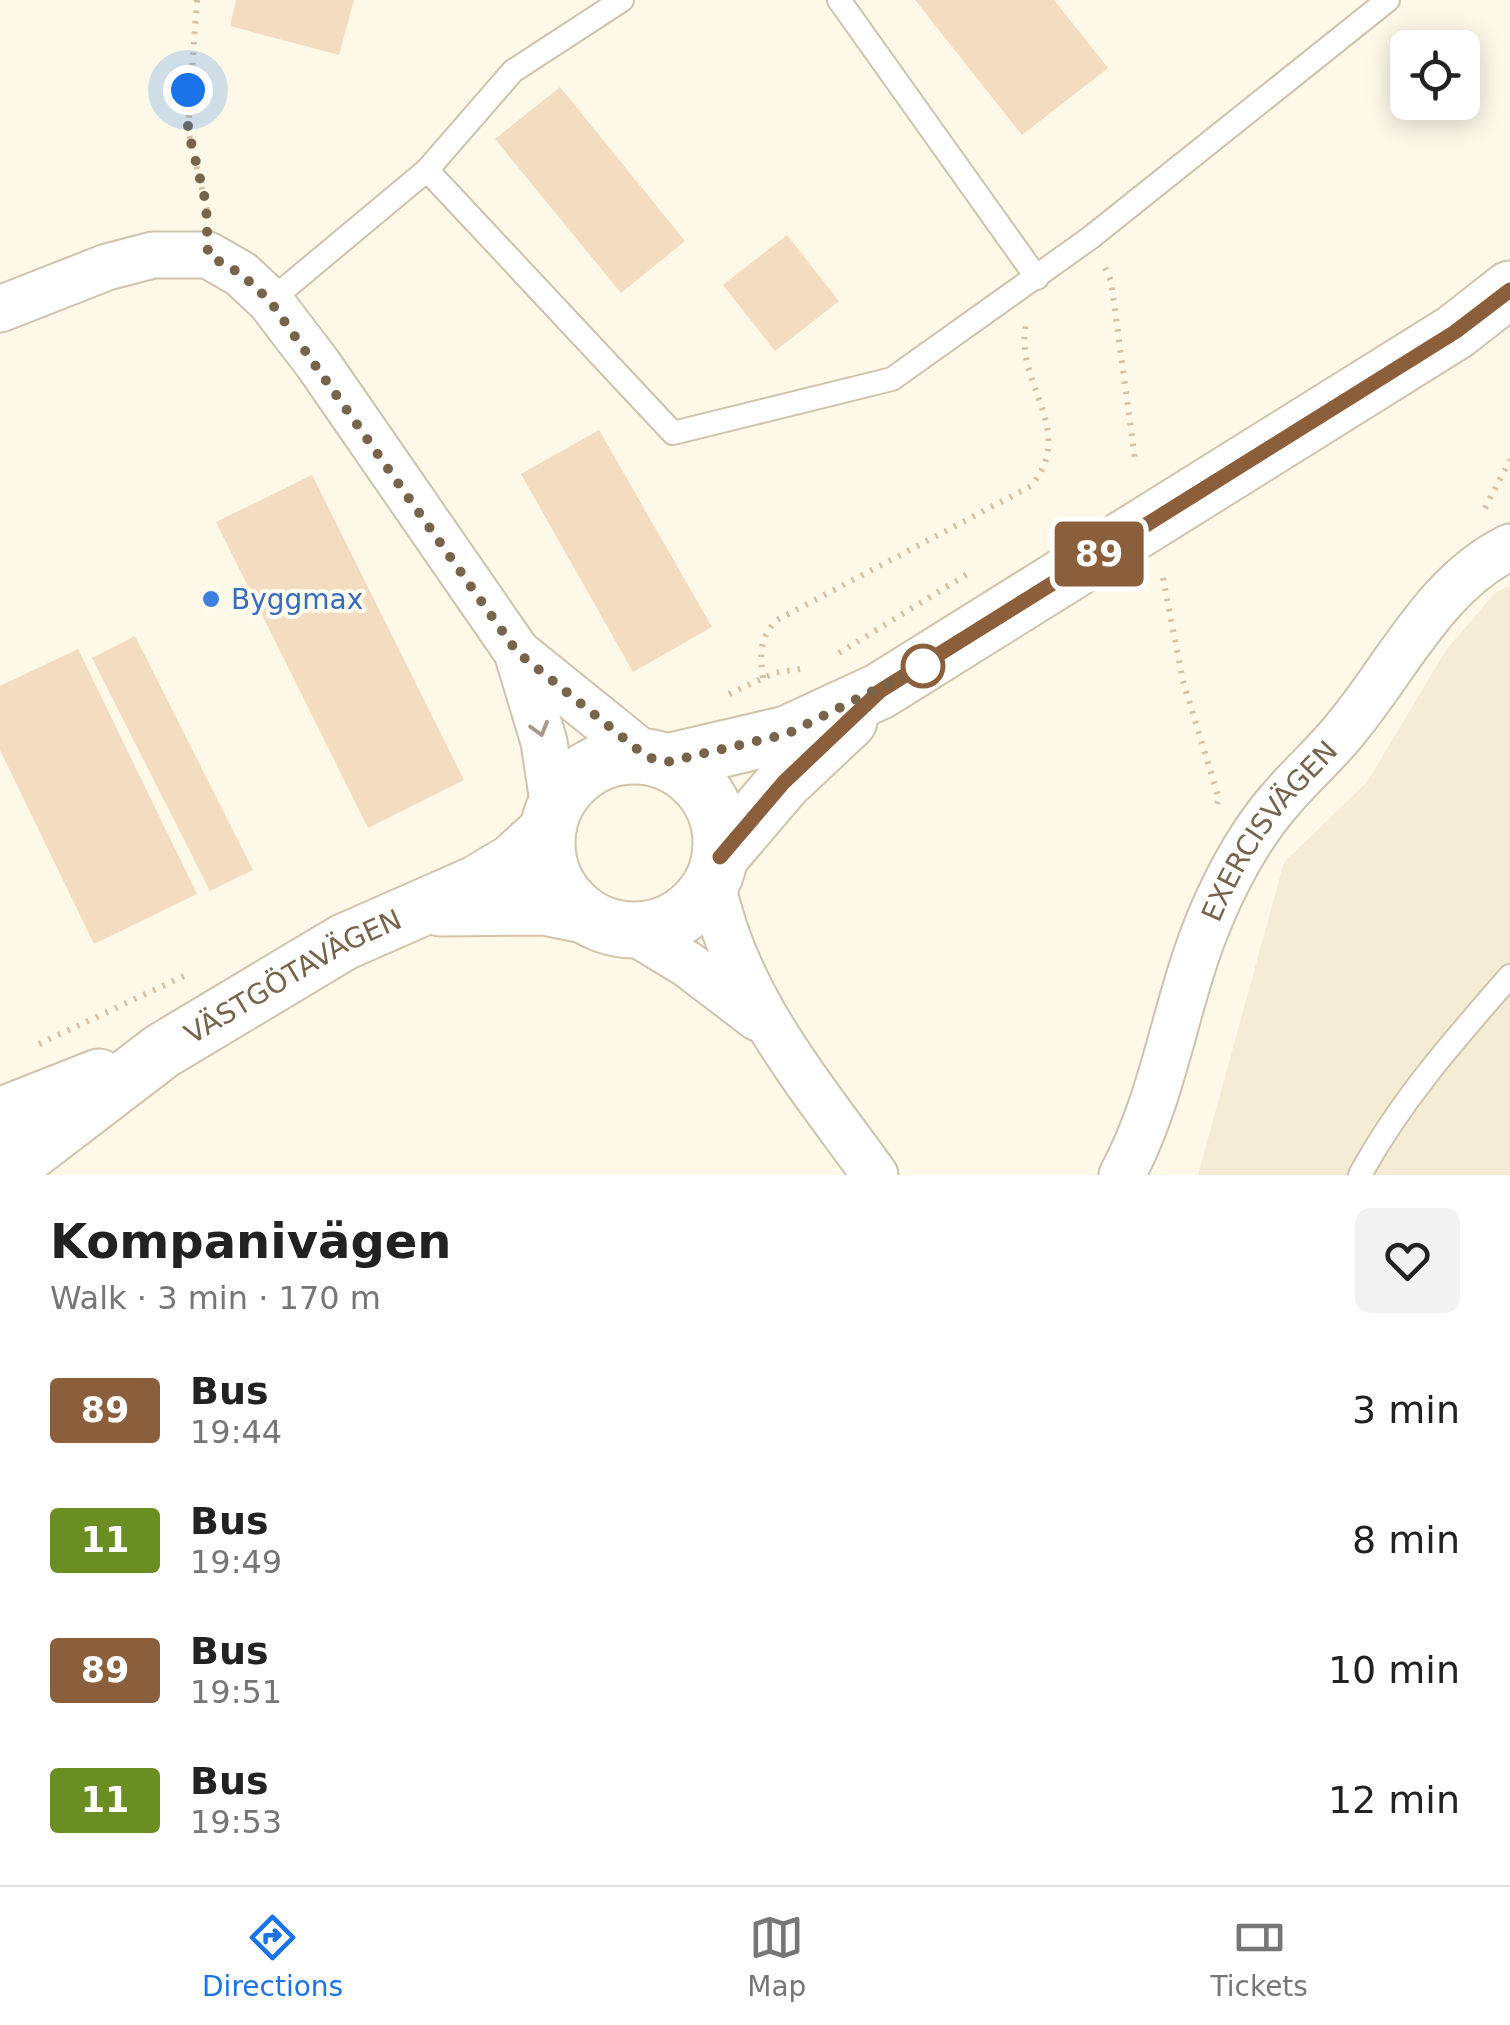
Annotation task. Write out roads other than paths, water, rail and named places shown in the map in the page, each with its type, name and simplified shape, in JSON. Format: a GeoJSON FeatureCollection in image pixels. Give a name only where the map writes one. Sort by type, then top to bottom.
{"type":"FeatureCollection","features":[{"type":"Feature","properties":{"kind":"street"},"geometry":{"type":"LineString","coordinates":[[0,310],[106,268],[153,255],[208,255],[241,274],[270,301],[517,652],[657,760],[704,790],[721,834],[716,869],[735,961],[768,1025],[875,1175]]}},
{"type":"Feature","properties":{"kind":"street"},"geometry":{"type":"LineString","coordinates":[[551,819],[582,773],[602,762],[657,760],[787,734],[880,691],[1455,332],[1510,290]]}},
{"type":"Feature","properties":{"kind":"street","name":"EXERCISVÄGEN"},"geometry":{"type":"LineString","coordinates":[[1122,1175],[1157,1096],[1184,991],[1229,877],[1278,802],[1347,728],[1440,603],[1462,579],[1510,547]]}},
{"type":"Feature","properties":{"kind":"street"},"geometry":{"type":"LineString","coordinates":[[517,652],[544,742],[551,819],[548,855],[554,878],[608,923],[687,964],[768,1025]]}},
{"type":"Feature","properties":{"kind":"street"},"geometry":{"type":"LineString","coordinates":[[608,923],[656,928],[678,918],[698,902],[716,869],[784,782],[880,691]]}},
{"type":"Feature","properties":{"kind":"street","name":"VÄSTGÖTAVÄGEN"},"geometry":{"type":"LineString","coordinates":[[0,1175],[162,1051],[344,942],[426,909],[513,862],[551,819]]}},
{"type":"Feature","properties":{"kind":"street","name":"VÄSTGÖTAVÄGEN"},"geometry":{"type":"LineString","coordinates":[[426,909],[546,907],[608,923]]}},
{"type":"Feature","properties":{"kind":"street","name":"VÄSTGÖTAVÄGEN"},"geometry":{"type":"LineString","coordinates":[[0,1116],[162,1051]]}},
{"type":"Feature","properties":{"kind":"lane"},"geometry":{"type":"LineString","coordinates":[[270,301],[427,170],[513,71],[622,0]]}},
{"type":"Feature","properties":{"kind":"lane"},"geometry":{"type":"LineString","coordinates":[[840,0],[1038,278]]}},
{"type":"Feature","properties":{"kind":"lane"},"geometry":{"type":"LineString","coordinates":[[427,170],[673,433],[892,379],[1038,278],[1388,0]]}},
{"type":"Feature","properties":{"kind":"lane"},"geometry":{"type":"LineString","coordinates":[[1360,1175],[1383,1133],[1428,1070],[1510,976]]}},
{"type":"Feature","properties":{"kind":"place","name":"Byggmax"},"geometry":{"type":"Point","coordinates":[211,599]}}]}
